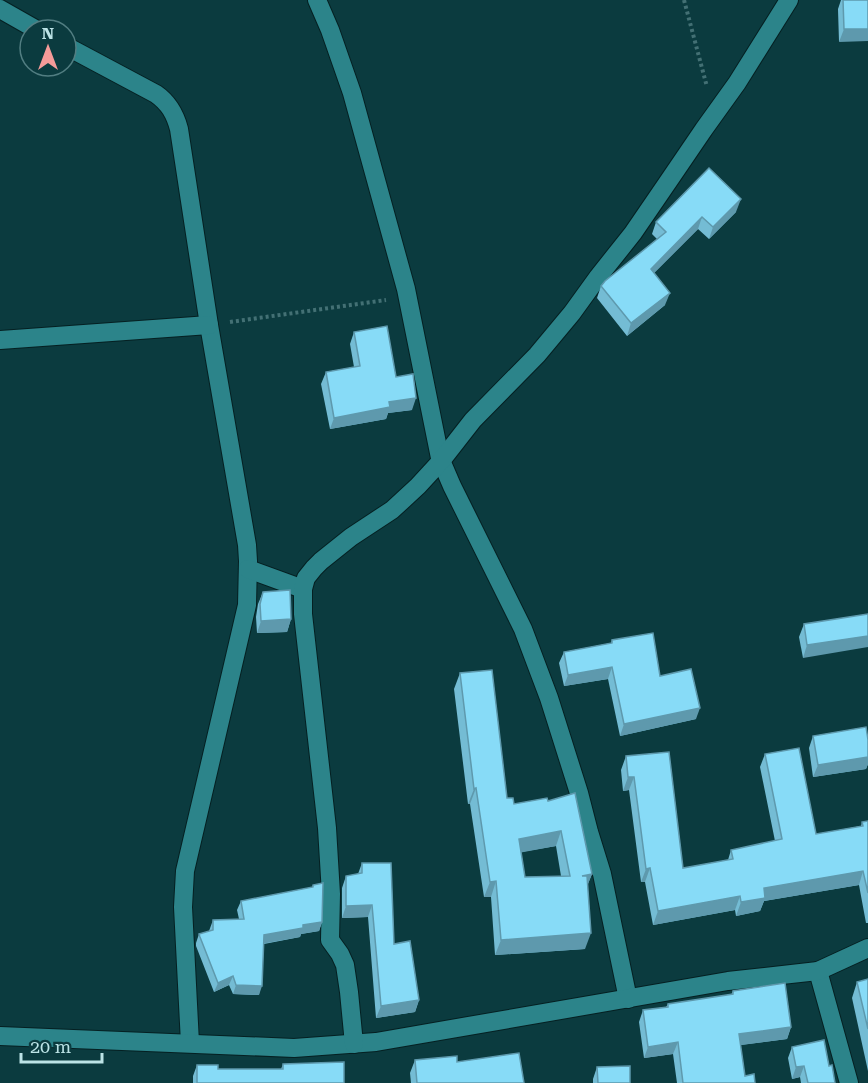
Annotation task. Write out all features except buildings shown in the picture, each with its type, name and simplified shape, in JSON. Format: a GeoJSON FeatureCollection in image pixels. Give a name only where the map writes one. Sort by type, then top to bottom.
{"type":"FeatureCollection","features":[{"type":"Feature","properties":{"kind":"street"},"geometry":{"type":"LineString","coordinates":[[317,0],[352,93],[408,297],[441,461],[523,629],[549,698],[602,874],[628,999]]}},
{"type":"Feature","properties":{"kind":"street"},"geometry":{"type":"LineString","coordinates":[[354,1044],[345,965],[330,940],[331,894],[327,828],[303,614],[303,590],[306,578],[321,561],[351,537],[392,510],[418,486],[473,420],[537,355],[633,233],[737,83],[789,0]]}},
{"type":"Feature","properties":{"kind":"street"},"geometry":{"type":"LineString","coordinates":[[0,9],[18,19]]}},
{"type":"Feature","properties":{"kind":"street"},"geometry":{"type":"LineString","coordinates":[[78,52],[164,99],[174,114],[179,129],[209,325],[244,528],[248,569],[247,605],[185,871],[183,907],[190,1043]]}},
{"type":"Feature","properties":{"kind":"street"},"geometry":{"type":"LineString","coordinates":[[0,340],[209,325]]}},
{"type":"Feature","properties":{"kind":"street"},"geometry":{"type":"LineString","coordinates":[[248,569],[303,590]]}},
{"type":"Feature","properties":{"kind":"street"},"geometry":{"type":"LineString","coordinates":[[0,1036],[294,1048],[354,1044],[728,981],[818,971],[868,948]]}},
{"type":"Feature","properties":{"kind":"street"},"geometry":{"type":"LineString","coordinates":[[818,971],[849,1083]]}},
{"type":"Feature","properties":{"kind":"path"},"geometry":{"type":"LineString","coordinates":[[684,0],[710,99],[719,108]]}},
{"type":"Feature","properties":{"kind":"path"},"geometry":{"type":"LineString","coordinates":[[209,325],[408,297]]}}]}
